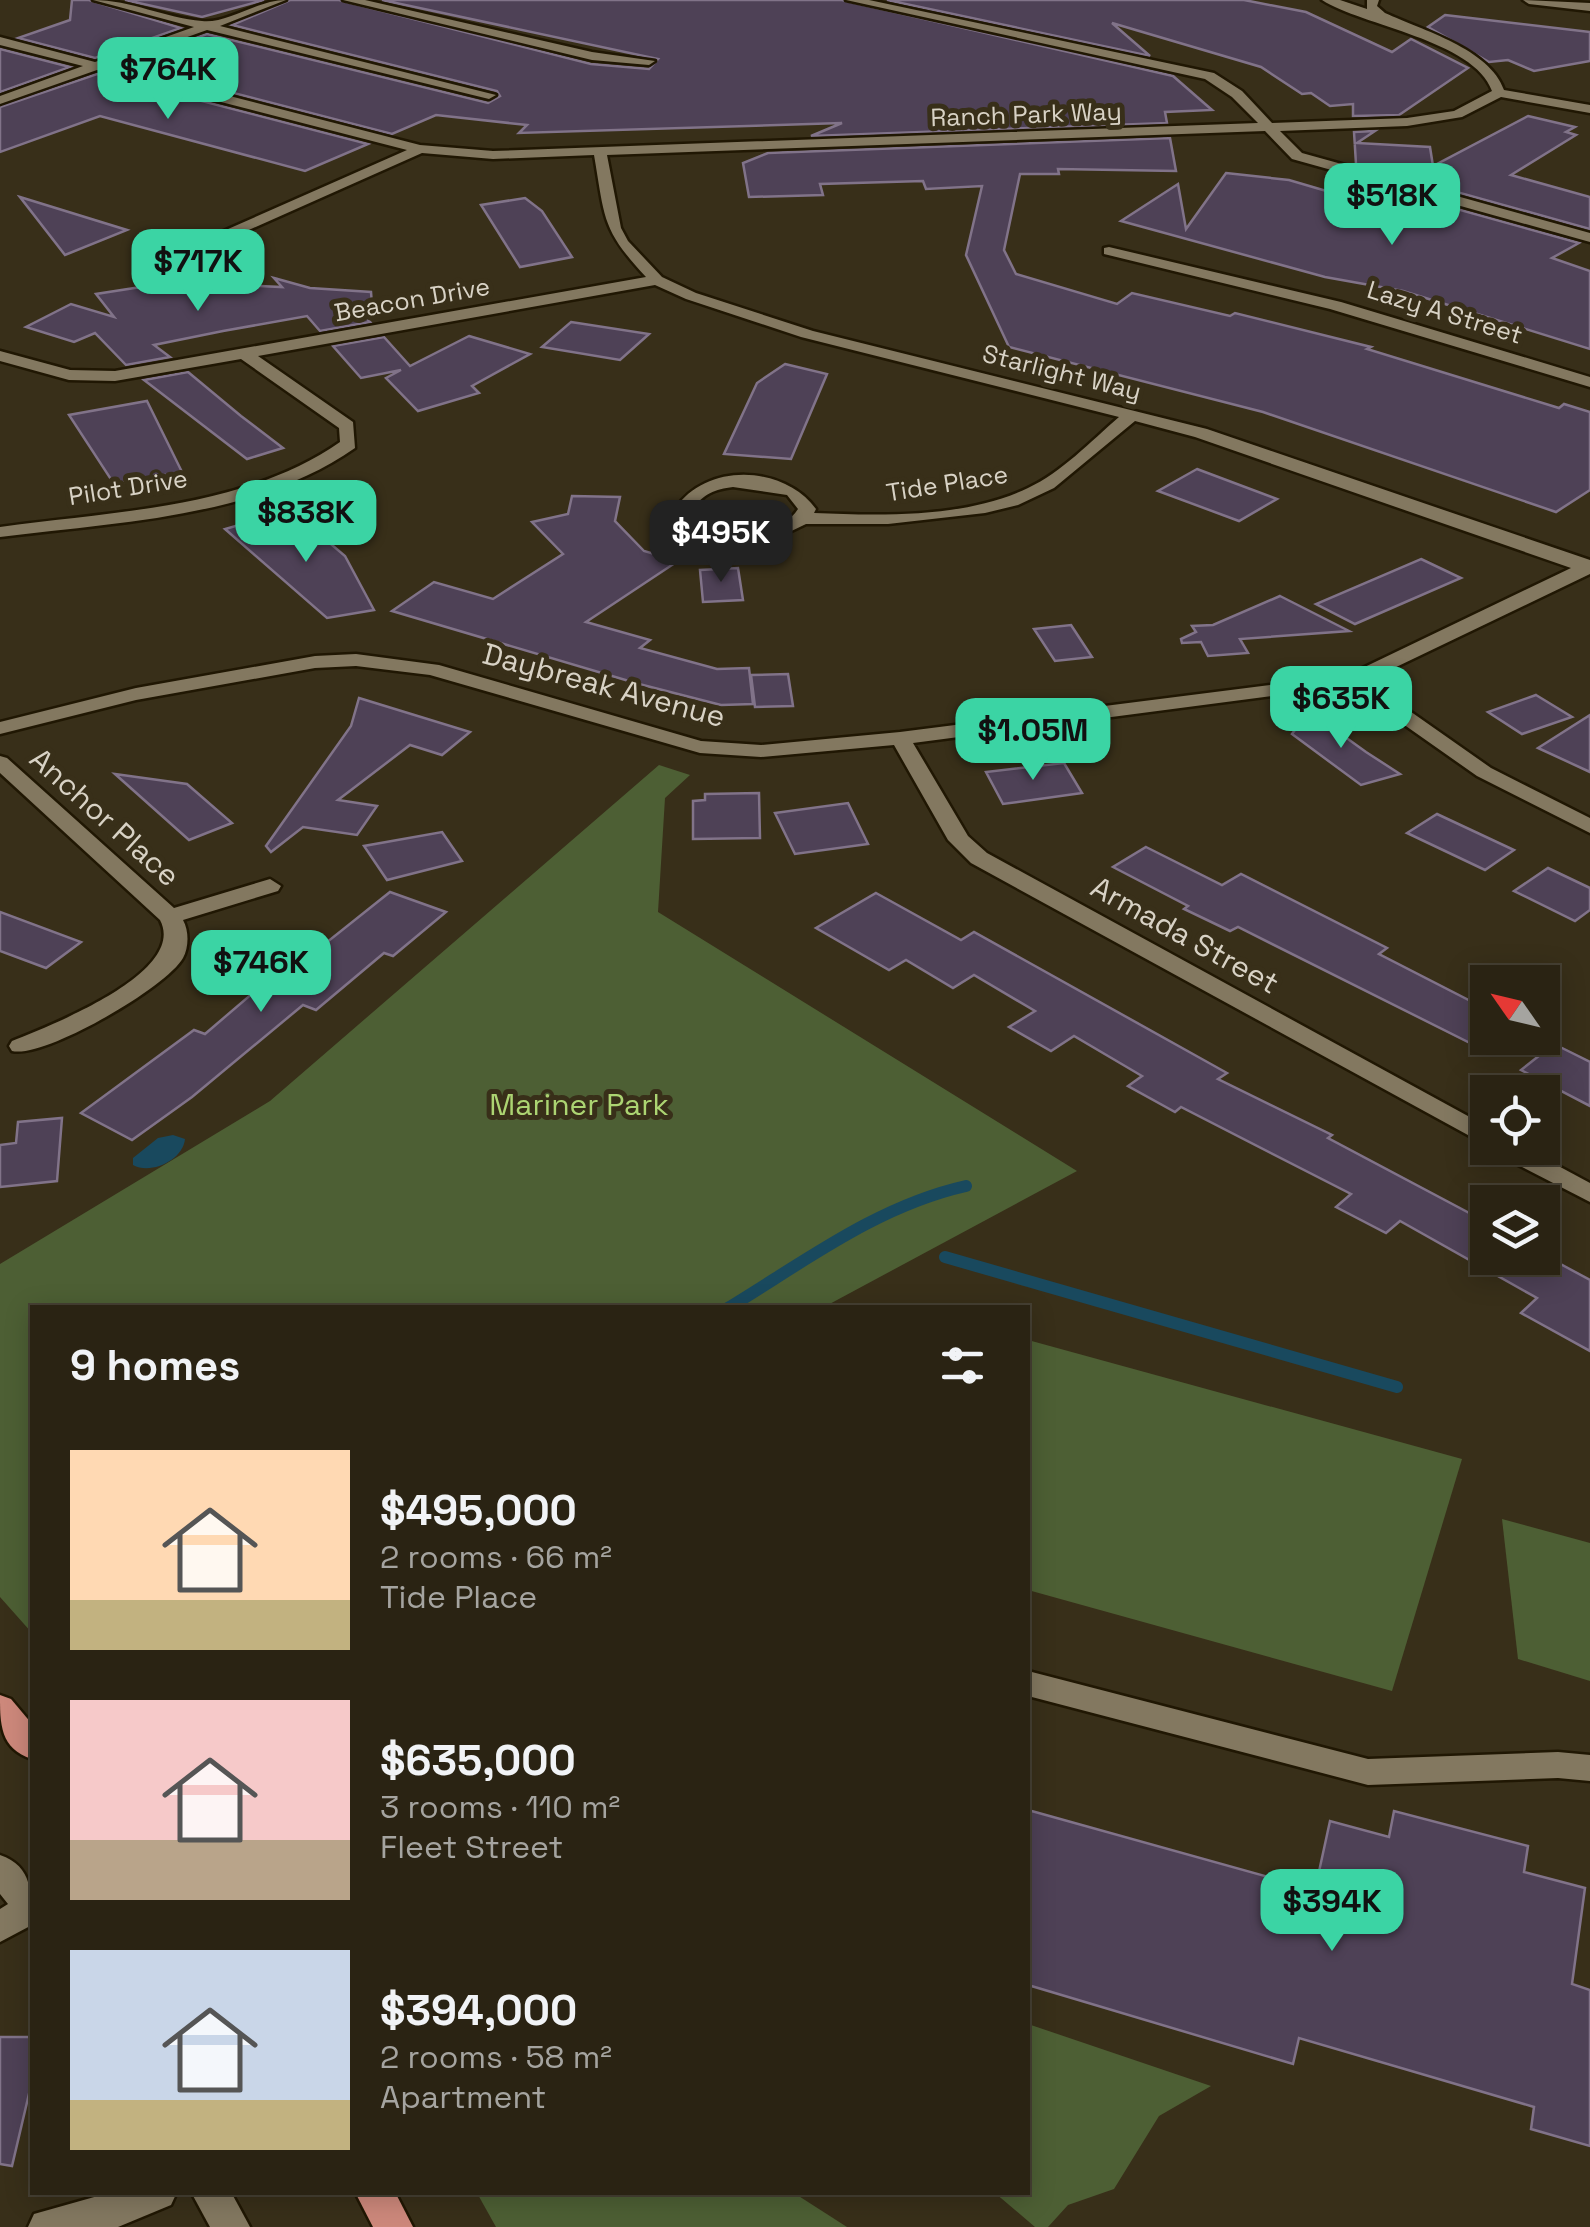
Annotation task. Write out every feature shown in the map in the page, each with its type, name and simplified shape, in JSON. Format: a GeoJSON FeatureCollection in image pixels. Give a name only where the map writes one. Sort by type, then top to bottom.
{"type":"FeatureCollection","features":[{"type":"Feature","properties":{"kind":"main road"},"geometry":{"type":"LineString","coordinates":[[0,1708],[30,1744]]}},
{"type":"Feature","properties":{"kind":"main road"},"geometry":{"type":"LineString","coordinates":[[376,2195],[394,2227]]}},
{"type":"Feature","properties":{"kind":"street"},"geometry":{"type":"LineString","coordinates":[[99,0],[489,95]]}},
{"type":"Feature","properties":{"kind":"street"},"geometry":{"type":"LineString","coordinates":[[0,100],[280,0]]}},
{"type":"Feature","properties":{"kind":"street"},"geometry":{"type":"LineString","coordinates":[[349,0],[592,56],[649,62]]}},
{"type":"Feature","properties":{"kind":"street"},"geometry":{"type":"LineString","coordinates":[[852,0],[1202,74],[1229,88],[1290,152],[1309,161],[1590,238]]}},
{"type":"Feature","properties":{"kind":"street"},"geometry":{"type":"LineString","coordinates":[[1328,0],[1396,24]]}},
{"type":"Feature","properties":{"kind":"street"},"geometry":{"type":"LineString","coordinates":[[1372,0],[1374,12],[1480,66],[1497,81],[1499,92],[1590,109]]}},
{"type":"Feature","properties":{"kind":"street"},"geometry":{"type":"LineString","coordinates":[[1529,0],[1590,6]]}},
{"type":"Feature","properties":{"kind":"street","name":"Ranch Park Way"},"geometry":{"type":"LineString","coordinates":[[0,41],[420,149],[492,155],[1432,120],[1478,106],[1499,92]]}},
{"type":"Feature","properties":{"kind":"street"},"geometry":{"type":"LineString","coordinates":[[200,247],[420,149]]}},
{"type":"Feature","properties":{"kind":"street","name":"Starlight Way"},"geometry":{"type":"LineString","coordinates":[[600,152],[614,228],[628,254],[657,280],[743,316],[1229,442],[1590,567]]}},
{"type":"Feature","properties":{"kind":"street","name":"Lazy A Street"},"geometry":{"type":"LineString","coordinates":[[1109,251],[1336,305],[1590,382]]}},
{"type":"Feature","properties":{"kind":"street","name":"Beacon Drive"},"geometry":{"type":"LineString","coordinates":[[0,356],[69,375],[99,377],[657,280]]}},
{"type":"Feature","properties":{"kind":"street","name":"Pilot Drive"},"geometry":{"type":"LineString","coordinates":[[0,532],[251,489],[319,465],[349,444],[346,426],[245,354]]}},
{"type":"Feature","properties":{"kind":"street","name":"Tide Place"},"geometry":{"type":"LineString","coordinates":[[803,518],[807,508],[804,499],[765,482],[705,488],[688,499],[684,509],[697,527],[730,536],[772,534],[803,518],[872,519],[1013,500],[1050,482],[1132,415]]}},
{"type":"Feature","properties":{"kind":"street","name":"Daybreak Avenue"},"geometry":{"type":"LineString","coordinates":[[0,728],[136,694],[301,664],[356,660],[432,669],[700,748],[761,751],[900,738],[1353,680],[1590,567]]}},
{"type":"Feature","properties":{"kind":"street"},"geometry":{"type":"LineString","coordinates":[[1353,680],[1484,772],[1590,827]]}},
{"type":"Feature","properties":{"kind":"street","name":"Armada Street"},"geometry":{"type":"LineString","coordinates":[[900,738],[959,840],[979,858],[1470,1128]]}},
{"type":"Feature","properties":{"kind":"street","name":"Anchor Place"},"geometry":{"type":"LineString","coordinates":[[0,762],[170,917],[178,944],[164,966],[110,1004],[21,1046]]}},
{"type":"Feature","properties":{"kind":"street","name":"Anchor Place"},"geometry":{"type":"LineString","coordinates":[[170,917],[270,886]]}},
{"type":"Feature","properties":{"kind":"street"},"geometry":{"type":"LineString","coordinates":[[1537,1165],[1590,1194]]}},
{"type":"Feature","properties":{"kind":"street"},"geometry":{"type":"LineString","coordinates":[[1030,1685],[1368,1772],[1542,1765],[1590,1768]]}},
{"type":"Feature","properties":{"kind":"street"},"geometry":{"type":"LineString","coordinates":[[0,1870],[30,1906]]}},
{"type":"Feature","properties":{"kind":"street"},"geometry":{"type":"LineString","coordinates":[[0,1927],[30,1909]]}},
{"type":"Feature","properties":{"kind":"street"},"geometry":{"type":"LineString","coordinates":[[47,2227],[130,2206],[152,2195]]}},
{"type":"Feature","properties":{"kind":"street"},"geometry":{"type":"LineString","coordinates":[[212,2195],[232,2227]]}},
{"type":"Feature","properties":{"kind":"green space","name":"Mariner Park"},"geometry":{"type":"Polygon","coordinates":[[[659,765],[690,775],[665,798],[658,912],[1077,1171],[828,1305],[30,1305],[30,1631],[0,1597],[0,1264],[270,1101],[659,765]]]}},
{"type":"Feature","properties":{"kind":"green space"},"geometry":{"type":"Polygon","coordinates":[[[1030,1341],[1462,1459],[1392,1691],[1030,1591],[1030,1341]]]}},
{"type":"Feature","properties":{"kind":"green space"},"geometry":{"type":"Polygon","coordinates":[[[1502,1519],[1590,1543],[1590,1681],[1518,1659],[1502,1519]]]}},
{"type":"Feature","properties":{"kind":"green space"},"geometry":{"type":"Polygon","coordinates":[[[1030,2025],[1211,2086],[1159,2116],[1114,2189],[1068,2205],[1048,2227],[1035,2227],[997,2195],[1030,2195],[1030,2025]]]}},
{"type":"Feature","properties":{"kind":"green space"},"geometry":{"type":"Polygon","coordinates":[[[478,2195],[797,2195],[847,2227],[496,2227],[478,2195]]]}},
{"type":"Feature","properties":{"kind":"water"},"geometry":{"type":"Polygon","coordinates":[[[173,1135],[185,1139],[172,1159],[157,1167],[133,1165],[133,1158],[158,1138],[173,1135]]]}},
{"type":"Feature","properties":{"kind":"building"},"geometry":{"type":"Polygon","coordinates":[[[72,0],[89,0],[181,28],[95,58],[18,38],[70,20],[72,0]]]}},
{"type":"Feature","properties":{"kind":"building"},"geometry":{"type":"Polygon","coordinates":[[[125,0],[264,0],[202,17],[125,0]]]}},
{"type":"Feature","properties":{"kind":"building"},"geometry":{"type":"Polygon","coordinates":[[[290,0],[339,0],[591,64],[649,69],[658,59],[382,0],[842,0],[1173,76],[1212,110],[1165,112],[1167,123],[811,136],[842,123],[519,133],[527,125],[436,115],[392,134],[122,64],[207,34],[488,103],[500,96],[497,91],[232,25],[290,0]]]}},
{"type":"Feature","properties":{"kind":"building"},"geometry":{"type":"Polygon","coordinates":[[[887,0],[1244,0],[1306,12],[1392,52],[1411,39],[1468,68],[1399,115],[1353,116],[1353,104],[1330,106],[1311,93],[1302,94],[1261,67],[1112,23],[1150,56],[887,0]]]}},
{"type":"Feature","properties":{"kind":"building"},"geometry":{"type":"Polygon","coordinates":[[[1445,15],[1590,32],[1590,61],[1534,71],[1508,60],[1489,62],[1428,27],[1445,15]]]}},
{"type":"Feature","properties":{"kind":"building"},"geometry":{"type":"Polygon","coordinates":[[[0,49],[70,67],[0,92],[0,49]]]}},
{"type":"Feature","properties":{"kind":"building"},"geometry":{"type":"Polygon","coordinates":[[[97,74],[368,144],[305,171],[100,116],[0,152],[0,107],[97,74]]]}},
{"type":"Feature","properties":{"kind":"building"},"geometry":{"type":"Polygon","coordinates":[[[1528,116],[1575,127],[1566,132],[1576,135],[1511,175],[1590,197],[1590,229],[1356,164],[1354,132],[1375,131],[1357,143],[1430,147],[1433,166],[1528,116]]]}},
{"type":"Feature","properties":{"kind":"building"},"geometry":{"type":"Polygon","coordinates":[[[1170,138],[1176,171],[1058,169],[1059,174],[1020,174],[1004,250],[1016,274],[1117,304],[1132,293],[1230,316],[1235,313],[1371,347],[1367,349],[1559,408],[1564,404],[1590,412],[1590,490],[1556,512],[1263,412],[1009,347],[966,255],[982,186],[926,189],[923,181],[820,184],[823,195],[749,197],[743,163],[768,153],[1170,138]]]}},
{"type":"Feature","properties":{"kind":"building"},"geometry":{"type":"Polygon","coordinates":[[[1226,173],[1289,180],[1357,200],[1356,181],[1579,243],[1552,258],[1590,271],[1590,349],[1403,291],[1325,277],[1121,221],[1178,184],[1186,229],[1226,173]]]}},
{"type":"Feature","properties":{"kind":"building"},"geometry":{"type":"Polygon","coordinates":[[[20,197],[127,230],[65,255],[20,197]]]}},
{"type":"Feature","properties":{"kind":"building"},"geometry":{"type":"Polygon","coordinates":[[[525,198],[542,211],[572,257],[520,267],[481,205],[525,198]]]}},
{"type":"Feature","properties":{"kind":"building"},"geometry":{"type":"Polygon","coordinates":[[[274,278],[310,288],[371,292],[372,305],[356,307],[370,322],[320,331],[307,316],[154,345],[170,357],[126,365],[95,333],[74,342],[26,327],[71,304],[114,317],[96,294],[173,282],[282,287],[274,278]]]}},
{"type":"Feature","properties":{"kind":"building"},"geometry":{"type":"Polygon","coordinates":[[[571,322],[649,334],[620,360],[542,347],[571,322]]]}},
{"type":"Feature","properties":{"kind":"building"},"geometry":{"type":"Polygon","coordinates":[[[469,336],[530,354],[472,386],[479,393],[418,411],[386,378],[401,370],[361,378],[333,346],[384,337],[410,366],[469,336]]]}},
{"type":"Feature","properties":{"kind":"building"},"geometry":{"type":"Polygon","coordinates":[[[785,364],[827,374],[791,459],[724,454],[757,383],[785,364]]]}},
{"type":"Feature","properties":{"kind":"building"},"geometry":{"type":"Polygon","coordinates":[[[188,372],[283,448],[247,459],[144,380],[188,372]]]}},
{"type":"Feature","properties":{"kind":"building"},"geometry":{"type":"Polygon","coordinates":[[[147,401],[182,472],[114,484],[69,415],[147,401]]]}},
{"type":"Feature","properties":{"kind":"building"},"geometry":{"type":"Polygon","coordinates":[[[1197,469],[1277,499],[1239,521],[1158,491],[1197,469]]]}},
{"type":"Feature","properties":{"kind":"building"},"geometry":{"type":"Polygon","coordinates":[[[572,496],[620,497],[615,521],[644,551],[678,561],[586,622],[650,640],[640,648],[717,669],[749,668],[753,704],[721,705],[639,684],[392,611],[434,582],[493,599],[563,554],[532,522],[568,514],[572,496]]]}},
{"type":"Feature","properties":{"kind":"building"},"geometry":{"type":"Polygon","coordinates":[[[298,516],[345,556],[374,610],[327,618],[225,529],[260,519],[268,526],[298,516]]]}},
{"type":"Feature","properties":{"kind":"building"},"geometry":{"type":"Polygon","coordinates":[[[1421,559],[1461,578],[1355,624],[1316,604],[1421,559]]]}},
{"type":"Feature","properties":{"kind":"building"},"geometry":{"type":"Polygon","coordinates":[[[738,568],[743,600],[703,602],[700,570],[738,568]]]}},
{"type":"Feature","properties":{"kind":"building"},"geometry":{"type":"Polygon","coordinates":[[[1280,596],[1349,631],[1240,639],[1248,653],[1208,656],[1201,642],[1182,643],[1181,639],[1196,632],[1192,626],[1213,625],[1280,596]]]}},
{"type":"Feature","properties":{"kind":"building"},"geometry":{"type":"Polygon","coordinates":[[[1071,625],[1092,657],[1055,661],[1034,629],[1071,625]]]}},
{"type":"Feature","properties":{"kind":"building"},"geometry":{"type":"Polygon","coordinates":[[[788,674],[793,706],[755,707],[751,675],[788,674]]]}},
{"type":"Feature","properties":{"kind":"building"},"geometry":{"type":"Polygon","coordinates":[[[1536,695],[1572,717],[1522,734],[1488,712],[1536,695]]]}},
{"type":"Feature","properties":{"kind":"building"},"geometry":{"type":"Polygon","coordinates":[[[359,698],[470,732],[442,755],[410,745],[338,800],[377,806],[357,835],[303,827],[271,852],[266,846],[351,726],[359,698]]]}},
{"type":"Feature","properties":{"kind":"building"},"geometry":{"type":"Polygon","coordinates":[[[1309,711],[1400,774],[1361,785],[1292,734],[1309,711]]]}},
{"type":"Feature","properties":{"kind":"building"},"geometry":{"type":"Polygon","coordinates":[[[1590,715],[1590,772],[1538,748],[1590,715]]]}},
{"type":"Feature","properties":{"kind":"building"},"geometry":{"type":"Polygon","coordinates":[[[1064,763],[1082,793],[1003,804],[986,772],[1064,763]]]}},
{"type":"Feature","properties":{"kind":"building"},"geometry":{"type":"Polygon","coordinates":[[[115,774],[187,784],[232,823],[189,840],[115,774]]]}},
{"type":"Feature","properties":{"kind":"building"},"geometry":{"type":"Polygon","coordinates":[[[759,793],[760,838],[693,839],[693,801],[705,800],[705,794],[759,793]]]}},
{"type":"Feature","properties":{"kind":"building"},"geometry":{"type":"Polygon","coordinates":[[[848,803],[868,844],[795,854],[775,813],[848,803]]]}},
{"type":"Feature","properties":{"kind":"building"},"geometry":{"type":"Polygon","coordinates":[[[1437,814],[1514,850],[1485,870],[1407,833],[1437,814]]]}},
{"type":"Feature","properties":{"kind":"building"},"geometry":{"type":"Polygon","coordinates":[[[442,832],[462,861],[387,880],[364,846],[442,832]]]}},
{"type":"Feature","properties":{"kind":"building"},"geometry":{"type":"Polygon","coordinates":[[[1146,847],[1222,885],[1241,874],[1387,948],[1379,954],[1470,1001],[1470,1043],[1238,927],[1230,931],[1184,909],[1188,906],[1113,867],[1146,847]]]}},
{"type":"Feature","properties":{"kind":"building"},"geometry":{"type":"Polygon","coordinates":[[[1548,868],[1590,888],[1590,910],[1575,921],[1514,891],[1548,868]]]}},
{"type":"Feature","properties":{"kind":"building"},"geometry":{"type":"Polygon","coordinates":[[[390,892],[446,912],[393,956],[384,953],[316,1010],[303,1005],[192,1097],[132,1140],[81,1113],[194,1030],[205,1034],[310,944],[321,947],[390,892]]]}},
{"type":"Feature","properties":{"kind":"building"},"geometry":{"type":"Polygon","coordinates":[[[876,893],[961,940],[974,932],[1227,1073],[1218,1079],[1332,1135],[1328,1138],[1470,1213],[1470,1260],[1400,1221],[1386,1233],[1336,1207],[1351,1194],[1181,1107],[1175,1112],[1128,1086],[1142,1076],[1074,1036],[1051,1051],[1009,1027],[1035,1011],[974,975],[953,988],[906,960],[889,970],[816,928],[876,893]]]}},
{"type":"Feature","properties":{"kind":"building"},"geometry":{"type":"Polygon","coordinates":[[[0,912],[81,942],[46,968],[0,951],[0,912]]]}},
{"type":"Feature","properties":{"kind":"building"},"geometry":{"type":"Polygon","coordinates":[[[1560,1047],[1590,1062],[1590,1106],[1560,1090],[1560,1075],[1531,1075],[1521,1070],[1540,1055],[1560,1055],[1560,1047]]]}},
{"type":"Feature","properties":{"kind":"building"},"geometry":{"type":"Polygon","coordinates":[[[62,1118],[57,1181],[0,1187],[0,1145],[16,1143],[18,1122],[62,1118]]]}},
{"type":"Feature","properties":{"kind":"building"},"geometry":{"type":"Polygon","coordinates":[[[1560,1264],[1590,1280],[1590,1351],[1521,1313],[1537,1298],[1496,1275],[1560,1275],[1560,1264]]]}},
{"type":"Feature","properties":{"kind":"building"},"geometry":{"type":"Polygon","coordinates":[[[1030,1811],[1315,1890],[1330,1821],[1389,1837],[1394,1811],[1528,1846],[1524,1872],[1585,1888],[1572,1984],[1590,1990],[1590,2146],[1531,2129],[1534,2107],[1299,2038],[1293,2064],[1030,1986],[1030,1811]]]}},
{"type":"Feature","properties":{"kind":"building"},"geometry":{"type":"Polygon","coordinates":[[[0,2037],[30,2037],[30,2090],[12,2166],[0,2164],[0,2037]]]}},
{"type":"Feature","properties":{"kind":"waterway"},"geometry":{"type":"LineString","coordinates":[[733,1305],[872,1221],[933,1195],[966,1186]]}},
{"type":"Feature","properties":{"kind":"waterway"},"geometry":{"type":"LineString","coordinates":[[945,1257],[1397,1387]]}}]}
